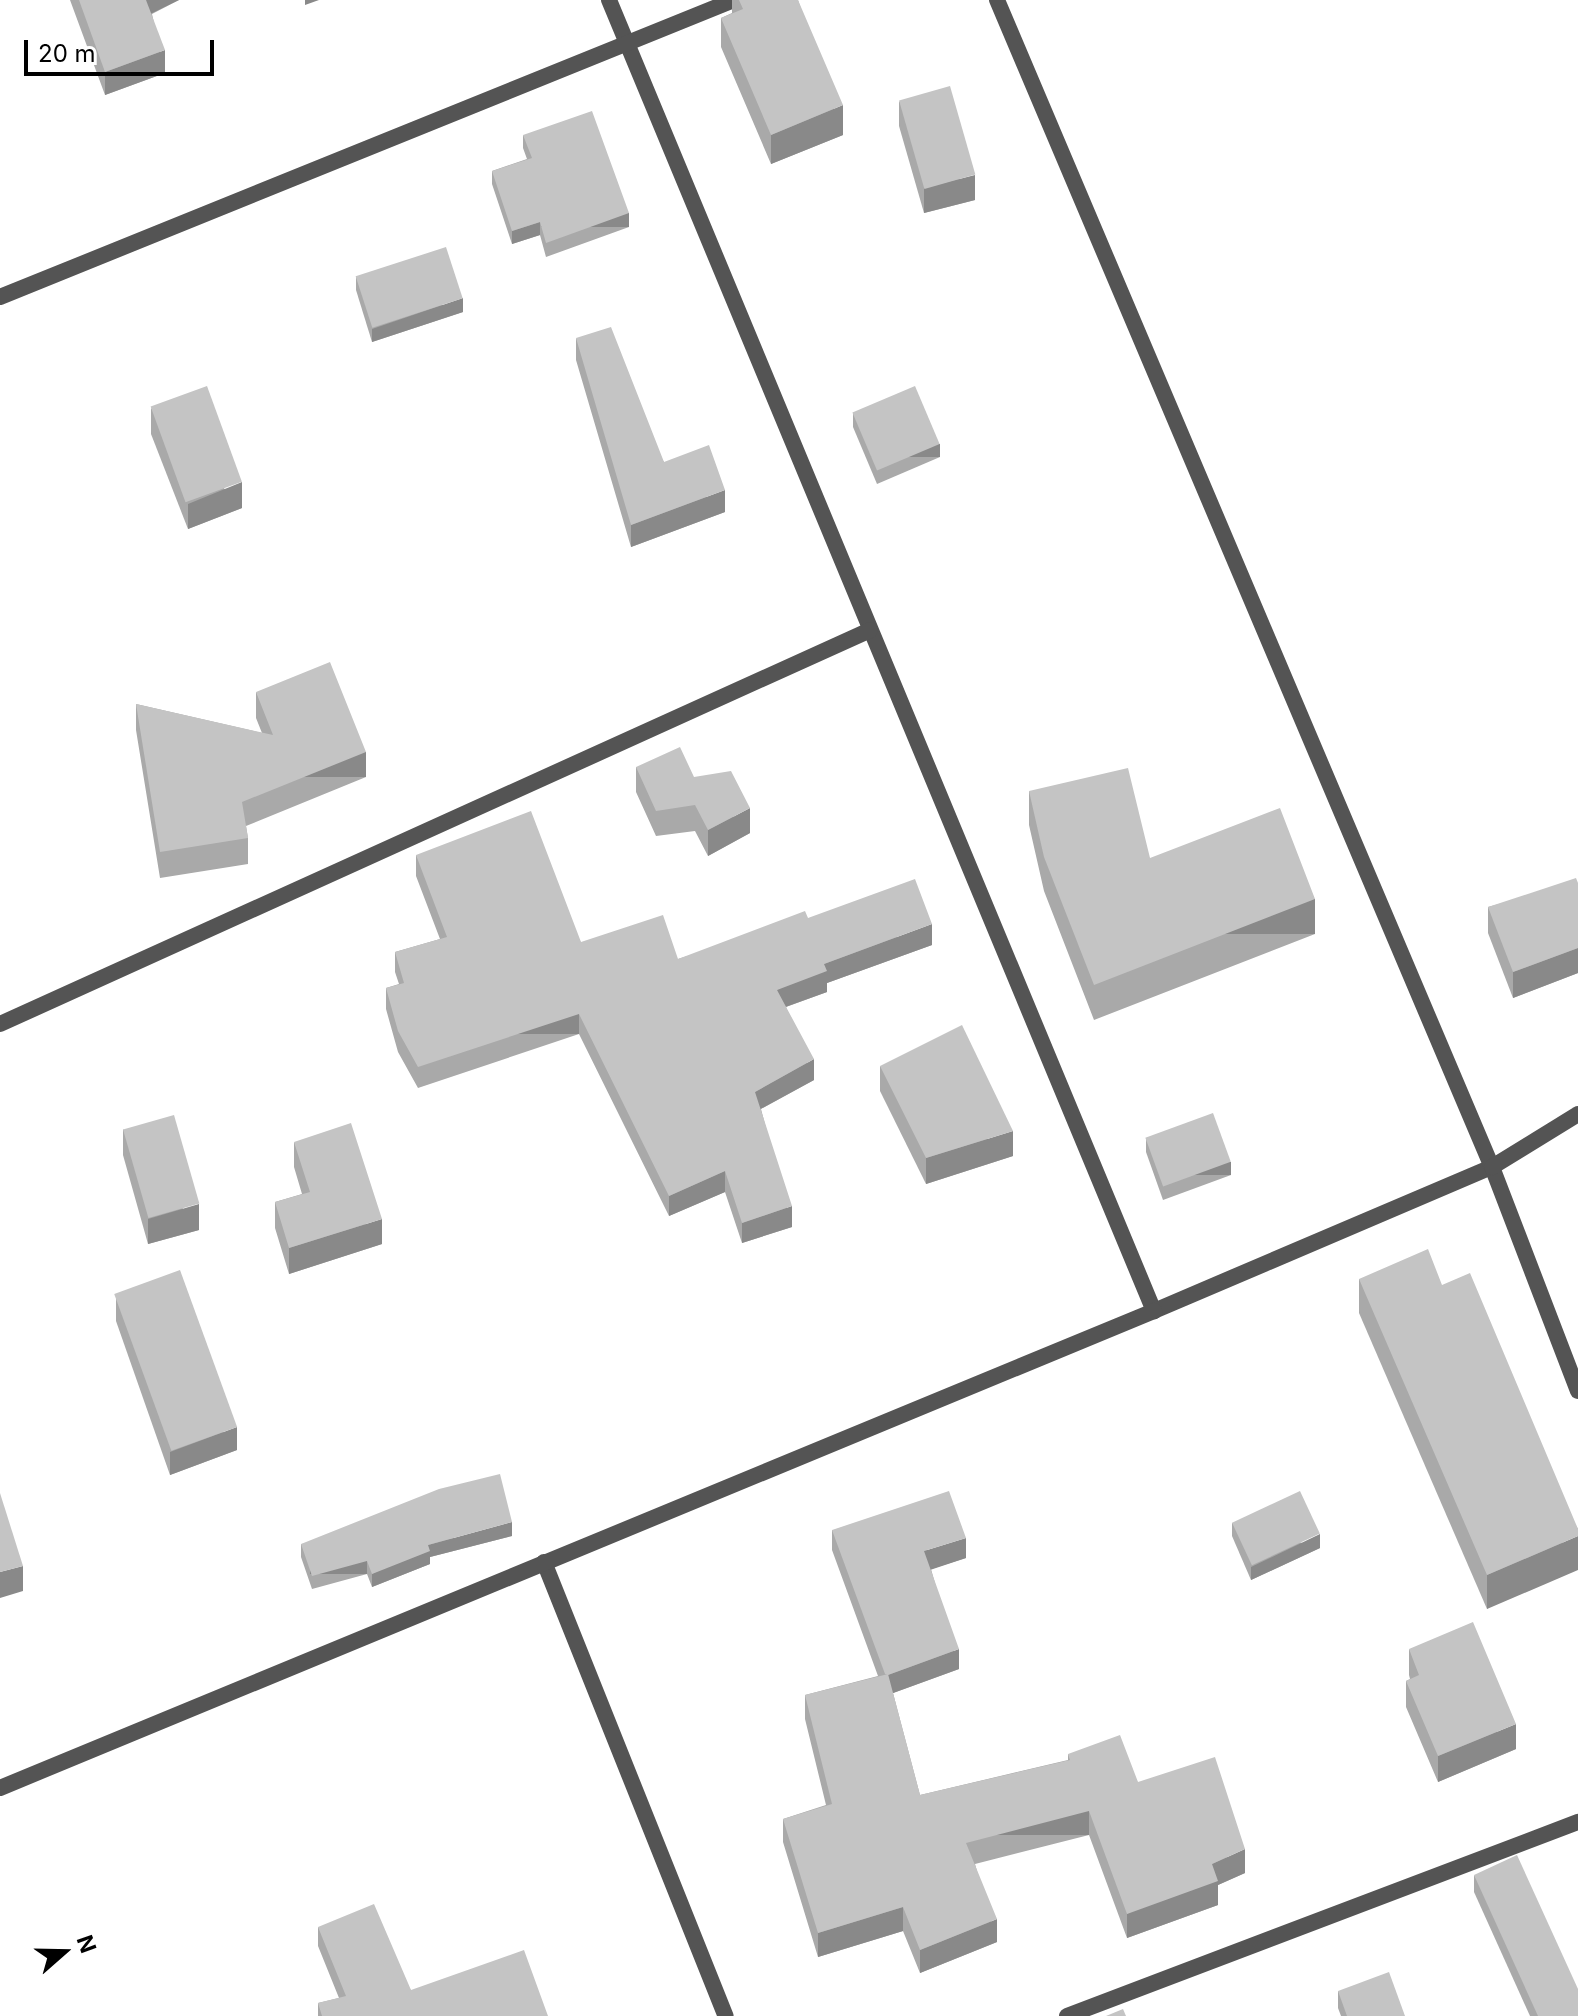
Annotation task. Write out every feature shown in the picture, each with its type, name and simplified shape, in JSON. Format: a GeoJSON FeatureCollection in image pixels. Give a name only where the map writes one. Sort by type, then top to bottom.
{"type":"FeatureCollection","features":[{"type":"Feature","properties":{"kind":"street"},"geometry":{"type":"LineString","coordinates":[[609,0],[1154,1311]]}},
{"type":"Feature","properties":{"kind":"street"},"geometry":{"type":"LineString","coordinates":[[0,297],[734,0]]}},
{"type":"Feature","properties":{"kind":"street"},"geometry":{"type":"LineString","coordinates":[[997,0],[1492,1167],[1578,1391]]}},
{"type":"Feature","properties":{"kind":"street"},"geometry":{"type":"LineString","coordinates":[[0,1024],[870,630]]}},
{"type":"Feature","properties":{"kind":"street"},"geometry":{"type":"LineString","coordinates":[[0,1788],[1154,1311],[1492,1167],[1578,1114]]}},
{"type":"Feature","properties":{"kind":"street"},"geometry":{"type":"LineString","coordinates":[[544,1562],[726,2016]]}},
{"type":"Feature","properties":{"kind":"street"},"geometry":{"type":"LineString","coordinates":[[1067,2016],[1578,1822]]}},
{"type":"Feature","properties":{"kind":"building"},"geometry":{"type":"Polygon","coordinates":[[[79,0],[146,0],[165,50],[105,72],[79,0]]]}},
{"type":"Feature","properties":{"kind":"building"},"geometry":{"type":"Polygon","coordinates":[[[739,0],[798,0],[843,105],[771,135],[721,18],[743,9],[739,0]]]}},
{"type":"Feature","properties":{"kind":"building"},"geometry":{"type":"Polygon","coordinates":[[[950,86],[975,174],[924,189],[899,101],[950,86]]]}},
{"type":"Feature","properties":{"kind":"building"},"geometry":{"type":"Polygon","coordinates":[[[592,111],[629,213],[546,243],[540,222],[512,231],[492,171],[532,158],[523,135],[592,111]]]}},
{"type":"Feature","properties":{"kind":"building"},"geometry":{"type":"Polygon","coordinates":[[[446,247],[463,298],[372,328],[356,276],[446,247]]]}},
{"type":"Feature","properties":{"kind":"building"},"geometry":{"type":"Polygon","coordinates":[[[611,327],[664,462],[709,445],[725,490],[631,525],[576,338],[611,327]]]}},
{"type":"Feature","properties":{"kind":"building"},"geometry":{"type":"Polygon","coordinates":[[[207,386],[242,482],[186,502],[151,407],[207,386]]]}},
{"type":"Feature","properties":{"kind":"building"},"geometry":{"type":"Polygon","coordinates":[[[915,386],[940,444],[877,471],[852,413],[915,386]]]}},
{"type":"Feature","properties":{"kind":"building"},"geometry":{"type":"Polygon","coordinates":[[[330,662],[366,752],[242,802],[248,838],[160,852],[136,704],[273,735],[256,692],[330,662]]]}},
{"type":"Feature","properties":{"kind":"building"},"geometry":{"type":"Polygon","coordinates":[[[680,747],[694,777],[731,771],[750,808],[708,830],[695,805],[656,811],[636,767],[680,747]]]}},
{"type":"Feature","properties":{"kind":"building"},"geometry":{"type":"Polygon","coordinates":[[[1128,768],[1150,858],[1280,808],[1315,899],[1094,985],[1044,857],[1029,791],[1128,768]]]}},
{"type":"Feature","properties":{"kind":"building"},"geometry":{"type":"Polygon","coordinates":[[[531,811],[581,942],[663,915],[678,959],[805,911],[808,918],[915,879],[932,924],[824,964],[827,971],[777,990],[814,1059],[755,1092],[792,1206],[742,1223],[725,1171],[669,1196],[579,1014],[418,1067],[398,1031],[386,988],[404,983],[395,952],[447,937],[416,855],[531,811]]]}},
{"type":"Feature","properties":{"kind":"building"},"geometry":{"type":"Polygon","coordinates":[[[1576,878],[1578,948],[1513,972],[1488,907],[1576,878]]]}},
{"type":"Feature","properties":{"kind":"building"},"geometry":{"type":"Polygon","coordinates":[[[962,1025],[1013,1131],[926,1158],[880,1066],[962,1025]]]}},
{"type":"Feature","properties":{"kind":"building"},"geometry":{"type":"Polygon","coordinates":[[[1213,1113],[1231,1162],[1163,1186],[1145,1138],[1213,1113]]]}},
{"type":"Feature","properties":{"kind":"building"},"geometry":{"type":"Polygon","coordinates":[[[174,1115],[199,1203],[148,1218],[123,1130],[174,1115]]]}},
{"type":"Feature","properties":{"kind":"building"},"geometry":{"type":"Polygon","coordinates":[[[351,1123],[382,1219],[289,1248],[275,1202],[310,1192],[294,1142],[351,1123]]]}},
{"type":"Feature","properties":{"kind":"building"},"geometry":{"type":"Polygon","coordinates":[[[1428,1249],[1442,1285],[1470,1273],[1578,1529],[1578,1536],[1487,1575],[1359,1279],[1428,1249]]]}},
{"type":"Feature","properties":{"kind":"building"},"geometry":{"type":"Polygon","coordinates":[[[180,1270],[237,1427],[171,1451],[114,1294],[180,1270]]]}},
{"type":"Feature","properties":{"kind":"building"},"geometry":{"type":"Polygon","coordinates":[[[500,1474],[512,1522],[428,1545],[430,1551],[372,1574],[367,1561],[312,1576],[301,1544],[439,1489],[500,1474]]]}},
{"type":"Feature","properties":{"kind":"building"},"geometry":{"type":"Polygon","coordinates":[[[949,1491],[966,1538],[924,1551],[959,1649],[885,1674],[832,1530],[949,1491]]]}},
{"type":"Feature","properties":{"kind":"building"},"geometry":{"type":"Polygon","coordinates":[[[1300,1491],[1320,1534],[1252,1565],[1232,1523],[1300,1491]]]}},
{"type":"Feature","properties":{"kind":"building"},"geometry":{"type":"Polygon","coordinates":[[[0,1493],[23,1566],[0,1572],[0,1493]]]}},
{"type":"Feature","properties":{"kind":"building"},"geometry":{"type":"Polygon","coordinates":[[[1473,1622],[1516,1724],[1438,1756],[1406,1681],[1419,1675],[1409,1649],[1473,1622]]]}},
{"type":"Feature","properties":{"kind":"building"},"geometry":{"type":"Polygon","coordinates":[[[888,1674],[920,1795],[1070,1760],[1068,1754],[1120,1735],[1138,1782],[1215,1757],[1245,1849],[1212,1864],[1218,1881],[1127,1914],[1089,1811],[966,1843],[997,1919],[920,1950],[903,1907],[818,1933],[783,1819],[832,1804],[805,1695],[888,1674]]]}},
{"type":"Feature","properties":{"kind":"building"},"geometry":{"type":"Polygon","coordinates":[[[1517,1855],[1578,1989],[1578,2016],[1538,2016],[1474,1875],[1517,1855]]]}},
{"type":"Feature","properties":{"kind":"building"},"geometry":{"type":"Polygon","coordinates":[[[374,1904],[411,1990],[524,1950],[548,2016],[322,2016],[318,2003],[346,1996],[318,1927],[374,1904]]]}},
{"type":"Feature","properties":{"kind":"building"},"geometry":{"type":"Polygon","coordinates":[[[1389,1972],[1405,2016],[1347,2016],[1338,1991],[1389,1972]]]}},
{"type":"Feature","properties":{"kind":"building"},"geometry":{"type":"Polygon","coordinates":[[[1123,2009],[1126,2016],[1106,2016],[1123,2009]]]}}]}
